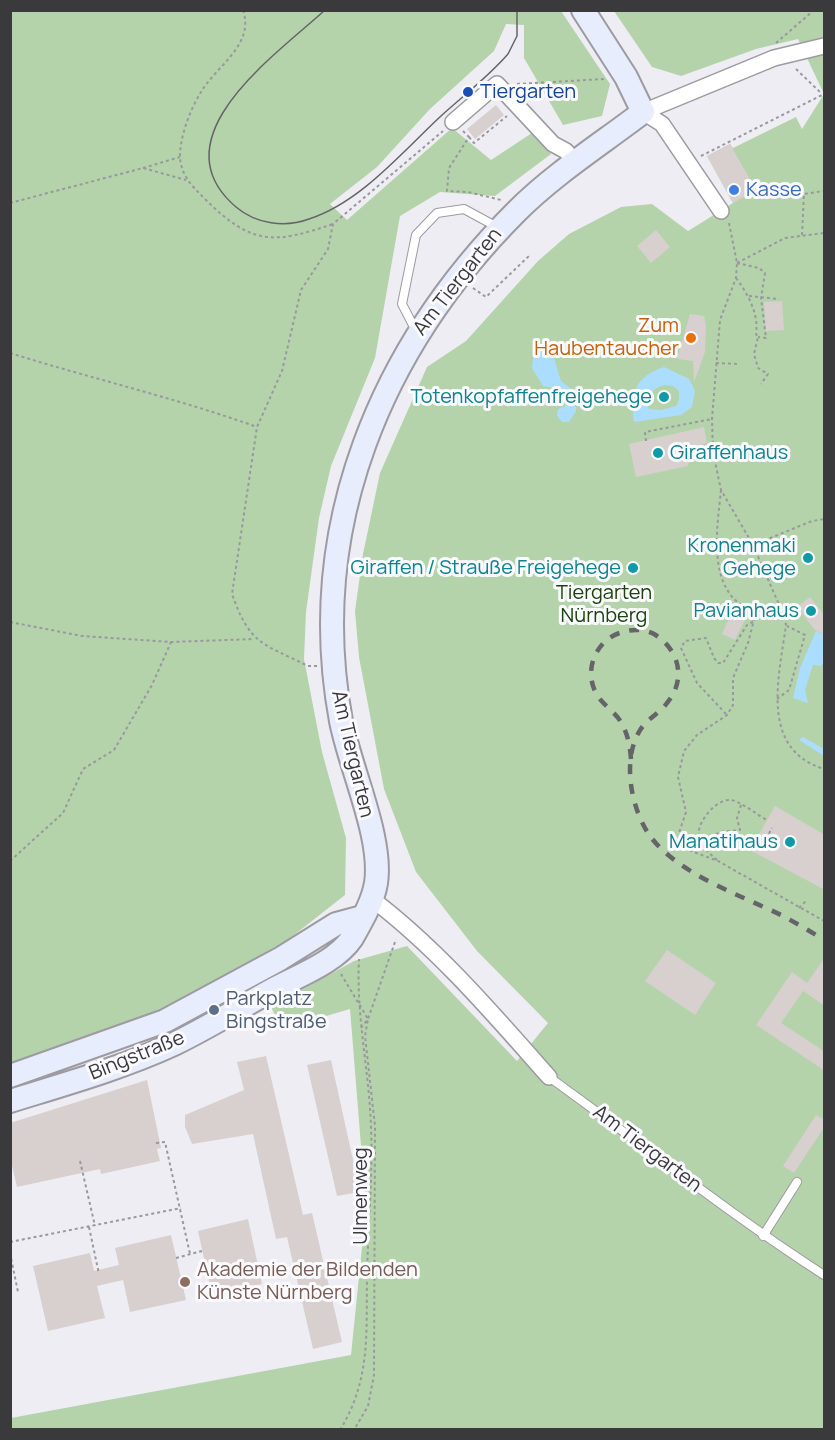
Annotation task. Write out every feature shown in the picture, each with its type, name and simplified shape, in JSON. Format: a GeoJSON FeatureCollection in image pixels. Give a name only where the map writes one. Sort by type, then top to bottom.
{"type":"FeatureCollection","features":[{"type":"Feature","properties":{"kind":"street"},"geometry":{"type":"LineString","coordinates":[[583,10],[626,77],[643,112],[662,124],[721,211]]}},
{"type":"Feature","properties":{"kind":"street"},"geometry":{"type":"LineString","coordinates":[[643,112],[778,56],[825,46]]}},
{"type":"Feature","properties":{"kind":"street"},"geometry":{"type":"LineString","coordinates":[[458,127],[497,84],[553,144],[566,151],[576,164]]}},
{"type":"Feature","properties":{"kind":"street","name":"Am Tiergarten"},"geometry":{"type":"LineString","coordinates":[[549,1077],[493,1014],[402,922],[367,908],[377,872],[376,854],[344,735],[335,667],[336,573],[352,483],[380,402],[417,333],[443,295],[500,229],[532,197],[643,112]]}},
{"type":"Feature","properties":{"kind":"street","name":"Bingstraße"},"geometry":{"type":"LineString","coordinates":[[10,1101],[154,1052],[258,998],[330,958],[350,941],[367,908]]}},
{"type":"Feature","properties":{"kind":"street","name":"Bingstraße"},"geometry":{"type":"LineString","coordinates":[[10,1076],[165,1021],[367,908]]}},
{"type":"Feature","properties":{"kind":"street"},"geometry":{"type":"LineString","coordinates":[[247,977],[258,998]]}},
{"type":"Feature","properties":{"kind":"lane"},"geometry":{"type":"LineString","coordinates":[[417,333],[402,304],[416,235],[437,213],[464,209],[500,229]]}},
{"type":"Feature","properties":{"kind":"lane","name":"Am Tiergarten"},"geometry":{"type":"LineString","coordinates":[[549,1077],[763,1236],[825,1275]]}},
{"type":"Feature","properties":{"kind":"lane"},"geometry":{"type":"LineString","coordinates":[[763,1236],[797,1182]]}},
{"type":"Feature","properties":{"kind":"path"},"geometry":{"type":"LineString","coordinates":[[186,180],[180,157],[189,115],[202,90],[239,46],[245,30],[243,10]]}},
{"type":"Feature","properties":{"kind":"path"},"geometry":{"type":"LineString","coordinates":[[690,163],[823,94],[778,56],[777,41],[814,10]]}},
{"type":"Feature","properties":{"kind":"path"},"geometry":{"type":"LineString","coordinates":[[497,84],[543,84],[626,77]]}},
{"type":"Feature","properties":{"kind":"path"},"geometry":{"type":"LineString","coordinates":[[143,168],[186,180],[229,223],[261,237],[294,237],[333,224],[375,187],[458,127],[474,143],[518,107]]}},
{"type":"Feature","properties":{"kind":"path"},"geometry":{"type":"LineString","coordinates":[[469,137],[449,168],[447,191],[468,192],[501,200]]}},
{"type":"Feature","properties":{"kind":"path"},"geometry":{"type":"LineString","coordinates":[[10,203],[180,157]]}},
{"type":"Feature","properties":{"kind":"path"},"geometry":{"type":"LineString","coordinates":[[802,235],[804,194],[825,191]]}},
{"type":"Feature","properties":{"kind":"path"},"geometry":{"type":"LineString","coordinates":[[721,211],[730,225],[737,263],[736,278],[720,320],[712,419],[712,452],[721,490],[753,545],[784,616],[786,625],[777,699],[784,738],[796,755],[825,769]]}},
{"type":"Feature","properties":{"kind":"path"},"geometry":{"type":"LineString","coordinates":[[254,639],[241,620],[232,594],[257,427],[282,371],[301,290],[328,249],[333,224]]}},
{"type":"Feature","properties":{"kind":"path"},"geometry":{"type":"LineString","coordinates":[[737,263],[785,238],[825,233]]}},
{"type":"Feature","properties":{"kind":"path"},"geometry":{"type":"LineString","coordinates":[[473,288],[486,297],[531,254]]}},
{"type":"Feature","properties":{"kind":"path"},"geometry":{"type":"LineString","coordinates":[[737,263],[759,268],[765,273],[761,298],[766,338],[758,337]]}},
{"type":"Feature","properties":{"kind":"path"},"geometry":{"type":"LineString","coordinates":[[736,278],[749,296],[758,323],[754,354],[758,368],[768,374],[761,384]]}},
{"type":"Feature","properties":{"kind":"path"},"geometry":{"type":"LineString","coordinates":[[749,296],[779,299]]}},
{"type":"Feature","properties":{"kind":"path"},"geometry":{"type":"LineString","coordinates":[[10,353],[170,398],[257,427]]}},
{"type":"Feature","properties":{"kind":"path"},"geometry":{"type":"LineString","coordinates":[[716,363],[740,364]]}},
{"type":"Feature","properties":{"kind":"path"},"geometry":{"type":"LineString","coordinates":[[646,441],[645,432],[712,419]]}},
{"type":"Feature","properties":{"kind":"path"},"geometry":{"type":"LineString","coordinates":[[721,490],[715,545],[725,590],[736,602],[756,612],[784,616]]}},
{"type":"Feature","properties":{"kind":"path"},"geometry":{"type":"LineString","coordinates":[[753,545],[812,521],[825,519]]}},
{"type":"Feature","properties":{"kind":"path"},"geometry":{"type":"LineString","coordinates":[[756,612],[733,678],[734,705],[727,715],[697,735],[684,751],[678,777],[686,812],[679,833],[691,851],[718,861],[825,921]]}},
{"type":"Feature","properties":{"kind":"path"},"geometry":{"type":"LineString","coordinates":[[727,715],[697,683],[681,648],[685,641],[706,638],[714,658],[718,663],[723,663],[747,625],[754,621]]}},
{"type":"Feature","properties":{"kind":"path"},"geometry":{"type":"LineString","coordinates":[[10,622],[82,636],[171,642],[254,639],[308,666],[335,667]]}},
{"type":"Feature","properties":{"kind":"path"},"geometry":{"type":"LineString","coordinates":[[777,699],[789,690],[806,635],[786,625]]}},
{"type":"Feature","properties":{"kind":"path"},"geometry":{"type":"LineString","coordinates":[[10,861],[63,813],[83,769],[114,750],[152,685],[171,642]]}},
{"type":"Feature","properties":{"kind":"path"},"geometry":{"type":"LineString","coordinates":[[718,861],[703,847],[699,825],[720,802],[731,800],[767,820]]}},
{"type":"Feature","properties":{"kind":"path"},"geometry":{"type":"LineString","coordinates":[[703,847],[719,832],[740,830],[737,818],[741,806]]}},
{"type":"Feature","properties":{"kind":"path"},"geometry":{"type":"LineString","coordinates":[[766,839],[772,828]]}},
{"type":"Feature","properties":{"kind":"path"},"geometry":{"type":"LineString","coordinates":[[800,908],[806,901]]}},
{"type":"Feature","properties":{"kind":"path"},"geometry":{"type":"LineString","coordinates":[[360,1029],[368,1019],[402,922]]}},
{"type":"Feature","properties":{"kind":"path","name":"Ulmenweg"},"geometry":{"type":"LineString","coordinates":[[330,958],[357,997],[368,1019],[365,1036],[375,1126],[374,1375],[368,1406],[354,1430]]}},
{"type":"Feature","properties":{"kind":"path","name":"Ulmenweg"},"geometry":{"type":"LineString","coordinates":[[340,1430],[355,1406],[363,1378],[366,1337],[371,1126],[357,997]]}},
{"type":"Feature","properties":{"kind":"path"},"geometry":{"type":"LineString","coordinates":[[156,1143],[165,1142],[190,1254]]}},
{"type":"Feature","properties":{"kind":"path"},"geometry":{"type":"LineString","coordinates":[[80,1161],[95,1226]]}},
{"type":"Feature","properties":{"kind":"path"},"geometry":{"type":"LineString","coordinates":[[10,1242],[181,1208]]}},
{"type":"Feature","properties":{"kind":"path"},"geometry":{"type":"LineString","coordinates":[[89,1227],[99,1274]]}},
{"type":"Feature","properties":{"kind":"path"},"geometry":{"type":"LineString","coordinates":[[176,1258],[202,1251]]}},
{"type":"Feature","properties":{"kind":"path"},"geometry":{"type":"LineString","coordinates":[[10,1253],[18,1292]]}},
{"type":"Feature","properties":{"kind":"green space"},"geometry":{"type":"Polygon","coordinates":[[[11,11],[561,11],[610,84],[602,116],[563,125],[524,58],[524,25],[506,24],[494,51],[430,109],[377,167],[330,204],[347,220],[452,128],[491,160],[532,133],[551,154],[495,196],[440,192],[400,216],[375,358],[331,466],[319,518],[306,612],[304,659],[322,752],[346,838],[345,895],[289,939],[162,1011],[11,1068],[11,11]]]}},
{"type":"Feature","properties":{"kind":"green space"},"geometry":{"type":"Polygon","coordinates":[[[614,11],[824,11],[824,94],[798,39],[756,49],[681,76],[652,67],[614,11]]]}},
{"type":"Feature","properties":{"kind":"green space","name":"Tiergarten Nürnberg"},"geometry":{"type":"Polygon","coordinates":[[[824,94],[824,1429],[11,1430],[11,1418],[351,1355],[366,1208],[350,1009],[282,1029],[271,1007],[354,961],[407,946],[517,1061],[548,1023],[477,951],[416,872],[384,789],[359,657],[355,611],[363,554],[380,473],[427,367],[466,341],[538,261],[569,234],[621,207],[652,204],[688,231],[733,203],[707,156],[730,144],[733,148],[796,117],[802,129],[824,94]]]}},
{"type":"Feature","properties":{"kind":"water"},"geometry":{"type":"Polygon","coordinates":[[[550,345],[561,381],[575,392],[576,411],[569,422],[562,422],[557,416],[558,409],[568,405],[569,398],[566,390],[543,386],[532,368],[533,358],[539,354],[542,346],[550,345]]]}},
{"type":"Feature","properties":{"kind":"water"},"geometry":{"type":"Polygon","coordinates":[[[664,367],[689,379],[695,391],[692,407],[681,415],[634,422],[634,394],[641,381],[664,367]],[[664,385],[653,391],[646,402],[649,409],[661,410],[676,406],[679,391],[673,386],[664,385]]]}},
{"type":"Feature","properties":{"kind":"water"},"geometry":{"type":"Polygon","coordinates":[[[816,631],[824,635],[824,663],[821,666],[813,665],[805,690],[808,703],[793,698],[800,668],[816,631]]]}},
{"type":"Feature","properties":{"kind":"water"},"geometry":{"type":"Polygon","coordinates":[[[803,737],[824,749],[824,756],[799,740],[803,737]]]}},
{"type":"Feature","properties":{"kind":"building"},"geometry":{"type":"Polygon","coordinates":[[[496,105],[504,115],[475,139],[467,129],[496,105]]]}},
{"type":"Feature","properties":{"kind":"building"},"geometry":{"type":"Polygon","coordinates":[[[730,144],[756,190],[733,203],[707,156],[730,144]]]}},
{"type":"Feature","properties":{"kind":"building"},"geometry":{"type":"Polygon","coordinates":[[[656,230],[670,247],[651,263],[637,246],[656,230]]]}},
{"type":"Feature","properties":{"kind":"building"},"geometry":{"type":"Polygon","coordinates":[[[782,301],[784,330],[766,331],[764,302],[782,301]]]}},
{"type":"Feature","properties":{"kind":"building"},"geometry":{"type":"Polygon","coordinates":[[[690,314],[704,316],[706,325],[705,352],[694,382],[693,361],[677,359],[690,314]]]}},
{"type":"Feature","properties":{"kind":"building","name":"Giraffenhaus"},"geometry":{"type":"Polygon","coordinates":[[[704,427],[707,443],[699,445],[701,460],[688,463],[688,466],[636,477],[629,444],[704,427]]]}},
{"type":"Feature","properties":{"kind":"building","name":"Pavianhaus"},"geometry":{"type":"Polygon","coordinates":[[[810,597],[825,616],[825,635],[815,630],[797,607],[810,597]]]}},
{"type":"Feature","properties":{"kind":"building"},"geometry":{"type":"Polygon","coordinates":[[[734,608],[747,615],[735,640],[722,634],[734,608]]]}},
{"type":"Feature","properties":{"kind":"building","name":"Manatihaus"},"geometry":{"type":"Polygon","coordinates":[[[775,806],[825,835],[825,890],[750,850],[775,806]]]}},
{"type":"Feature","properties":{"kind":"building"},"geometry":{"type":"Polygon","coordinates":[[[667,950],[716,983],[695,1015],[645,981],[667,950]]]}},
{"type":"Feature","properties":{"kind":"building"},"geometry":{"type":"Polygon","coordinates":[[[825,957],[825,1006],[803,991],[781,1023],[825,1052],[825,1071],[756,1025],[792,972],[807,983],[825,957]]]}},
{"type":"Feature","properties":{"kind":"building"},"geometry":{"type":"Polygon","coordinates":[[[266,1056],[303,1215],[312,1213],[342,1342],[313,1349],[287,1237],[276,1239],[253,1134],[192,1144],[185,1127],[185,1115],[244,1090],[237,1062],[266,1056]]]}},
{"type":"Feature","properties":{"kind":"building"},"geometry":{"type":"Polygon","coordinates":[[[331,1060],[360,1192],[337,1196],[307,1065],[331,1060]]]}},
{"type":"Feature","properties":{"kind":"building"},"geometry":{"type":"Polygon","coordinates":[[[147,1080],[161,1148],[157,1149],[160,1161],[101,1174],[100,1169],[17,1187],[10,1157],[10,1123],[147,1080]]]}},
{"type":"Feature","properties":{"kind":"building"},"geometry":{"type":"Polygon","coordinates":[[[816,1115],[825,1120],[825,1126],[794,1173],[783,1166],[816,1115]]]}},
{"type":"Feature","properties":{"kind":"building"},"geometry":{"type":"Polygon","coordinates":[[[248,1219],[262,1284],[212,1295],[198,1231],[248,1219]]]}},
{"type":"Feature","properties":{"kind":"building"},"geometry":{"type":"Polygon","coordinates":[[[171,1235],[186,1300],[130,1312],[123,1280],[97,1286],[105,1318],[48,1331],[33,1266],[90,1253],[94,1271],[119,1265],[115,1248],[171,1235]]]}},
{"type":"Feature","properties":{"kind":"tram line"},"geometry":{"type":"LineString","coordinates":[[325,10],[254,73],[232,99],[216,126],[209,153],[215,181],[236,207],[262,221],[281,224],[309,219],[346,201],[380,175],[508,54],[517,36],[517,10]]}},
{"type":"Feature","properties":{"kind":"railway"},"geometry":{"type":"LineString","coordinates":[[631,759],[631,754],[624,728],[596,693],[591,674],[595,656],[606,641],[614,635],[638,630],[647,631],[663,640],[674,656],[678,675],[673,694],[664,707],[642,727],[634,744],[631,757],[630,771],[631,785],[643,825],[650,836],[677,862],[711,882],[781,915],[824,940]]}},
{"type":"Feature","properties":{"kind":"place","name":"Tiergarten"},"geometry":{"type":"Point","coordinates":[468,92]}},
{"type":"Feature","properties":{"kind":"place","name":"Kasse"},"geometry":{"type":"Point","coordinates":[734,190]}},
{"type":"Feature","properties":{"kind":"place","name":"Zum Haubentaucher"},"geometry":{"type":"Point","coordinates":[691,338]}},
{"type":"Feature","properties":{"kind":"place","name":"Totenkopfaffenfreigehege"},"geometry":{"type":"Point","coordinates":[664,397]}},
{"type":"Feature","properties":{"kind":"place","name":"Giraffenhaus"},"geometry":{"type":"Point","coordinates":[658,453]}},
{"type":"Feature","properties":{"kind":"place","name":"Kronenmaki Gehege"},"geometry":{"type":"Point","coordinates":[808,558]}},
{"type":"Feature","properties":{"kind":"place","name":"Giraffen / Strauße Freigehege"},"geometry":{"type":"Point","coordinates":[633,568]}},
{"type":"Feature","properties":{"kind":"place","name":"Pavianhaus"},"geometry":{"type":"Point","coordinates":[811,611]}},
{"type":"Feature","properties":{"kind":"place","name":"Manatihaus"},"geometry":{"type":"Point","coordinates":[790,842]}},
{"type":"Feature","properties":{"kind":"place","name":"Parkplatz Bingstraße"},"geometry":{"type":"Point","coordinates":[214,1010]}},
{"type":"Feature","properties":{"kind":"place","name":"Akademie der Bildenden Künste Nürnberg"},"geometry":{"type":"Point","coordinates":[185,1282]}}]}
